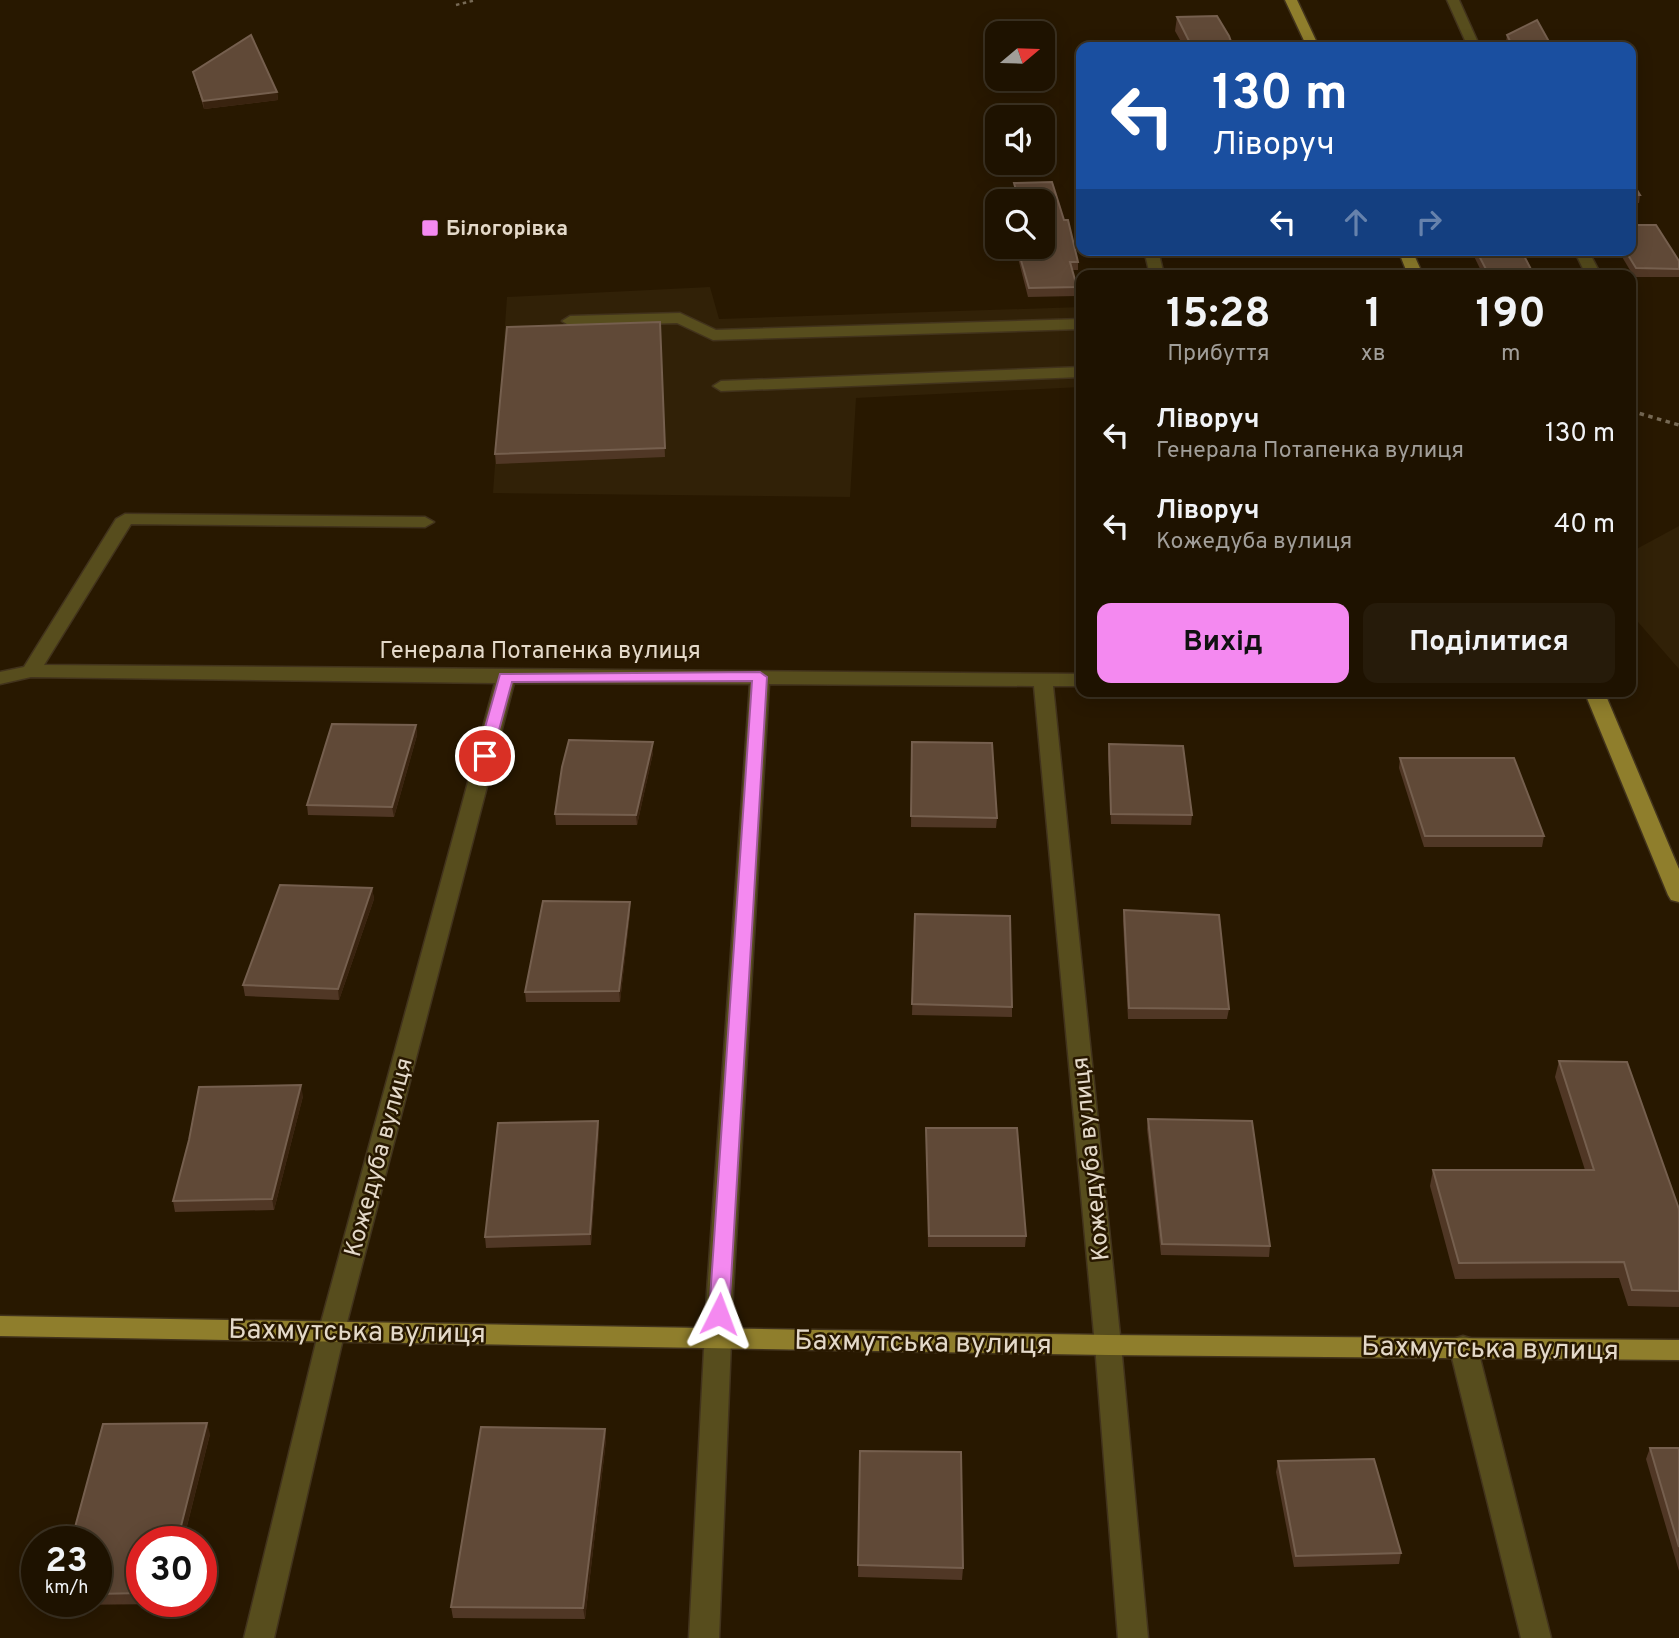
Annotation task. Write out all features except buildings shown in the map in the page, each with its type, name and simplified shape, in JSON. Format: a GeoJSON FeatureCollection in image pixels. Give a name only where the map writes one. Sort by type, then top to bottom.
{"type":"FeatureCollection","features":[{"type":"Feature","properties":{"kind":"main road"},"geometry":{"type":"LineString","coordinates":[[1291,0],[1311,42]]}},
{"type":"Feature","properties":{"kind":"main road"},"geometry":{"type":"LineString","coordinates":[[1597,697],[1674,873],[1679,895]]}},
{"type":"Feature","properties":{"kind":"main road","name":"Бахмутська вулиця"},"geometry":{"type":"LineString","coordinates":[[0,1326],[332,1329],[1108,1345],[1679,1349]]}},
{"type":"Feature","properties":{"kind":"street"},"geometry":{"type":"LineString","coordinates":[[1453,0],[1472,42]]}},
{"type":"Feature","properties":{"kind":"street"},"geometry":{"type":"LineString","coordinates":[[570,321],[680,318],[713,335],[1076,324]]}},
{"type":"Feature","properties":{"kind":"street"},"geometry":{"type":"LineString","coordinates":[[721,386],[1076,372]]}},
{"type":"Feature","properties":{"kind":"street"},"geometry":{"type":"LineString","coordinates":[[32,671],[125,519],[425,522]]}},
{"type":"Feature","properties":{"kind":"street","name":"Генерала Потапенка вулиця"},"geometry":{"type":"LineString","coordinates":[[0,678],[32,671],[1076,680]]}},
{"type":"Feature","properties":{"kind":"street","name":"Кожедуба вулиця"},"geometry":{"type":"LineString","coordinates":[[259,1638],[332,1329],[506,677]]}},
{"type":"Feature","properties":{"kind":"street"},"geometry":{"type":"LineString","coordinates":[[704,1638],[720,1292],[760,677]]}},
{"type":"Feature","properties":{"kind":"street","name":"Кожедуба вулиця"},"geometry":{"type":"LineString","coordinates":[[1043,679],[1108,1345],[1133,1638]]}},
{"type":"Feature","properties":{"kind":"street"},"geometry":{"type":"LineString","coordinates":[[1464,1346],[1536,1638]]}},
{"type":"Feature","properties":{"kind":"path"},"geometry":{"type":"LineString","coordinates":[[456,5],[476,0]]}},
{"type":"Feature","properties":{"kind":"path"},"geometry":{"type":"LineString","coordinates":[[1636,412],[1679,425]]}},
{"type":"Feature","properties":{"kind":"shaded area"},"geometry":{"type":"Polygon","coordinates":[[[710,287],[719,319],[1076,307],[1076,387],[856,398],[850,497],[493,493],[507,297],[710,287]]]}},
{"type":"Feature","properties":{"kind":"shaded area"},"geometry":{"type":"Polygon","coordinates":[[[1679,526],[1679,669],[1636,620],[1636,549],[1679,526]]]}},
{"type":"Feature","properties":{"kind":"place","name":"Білогорівка"},"geometry":{"type":"Point","coordinates":[430,228]}},
{"type":"Feature","properties":{"kind":"route"},"geometry":{"type":"LineString","coordinates":[[485,756],[506,677],[760,677],[719,1314]]}}]}
